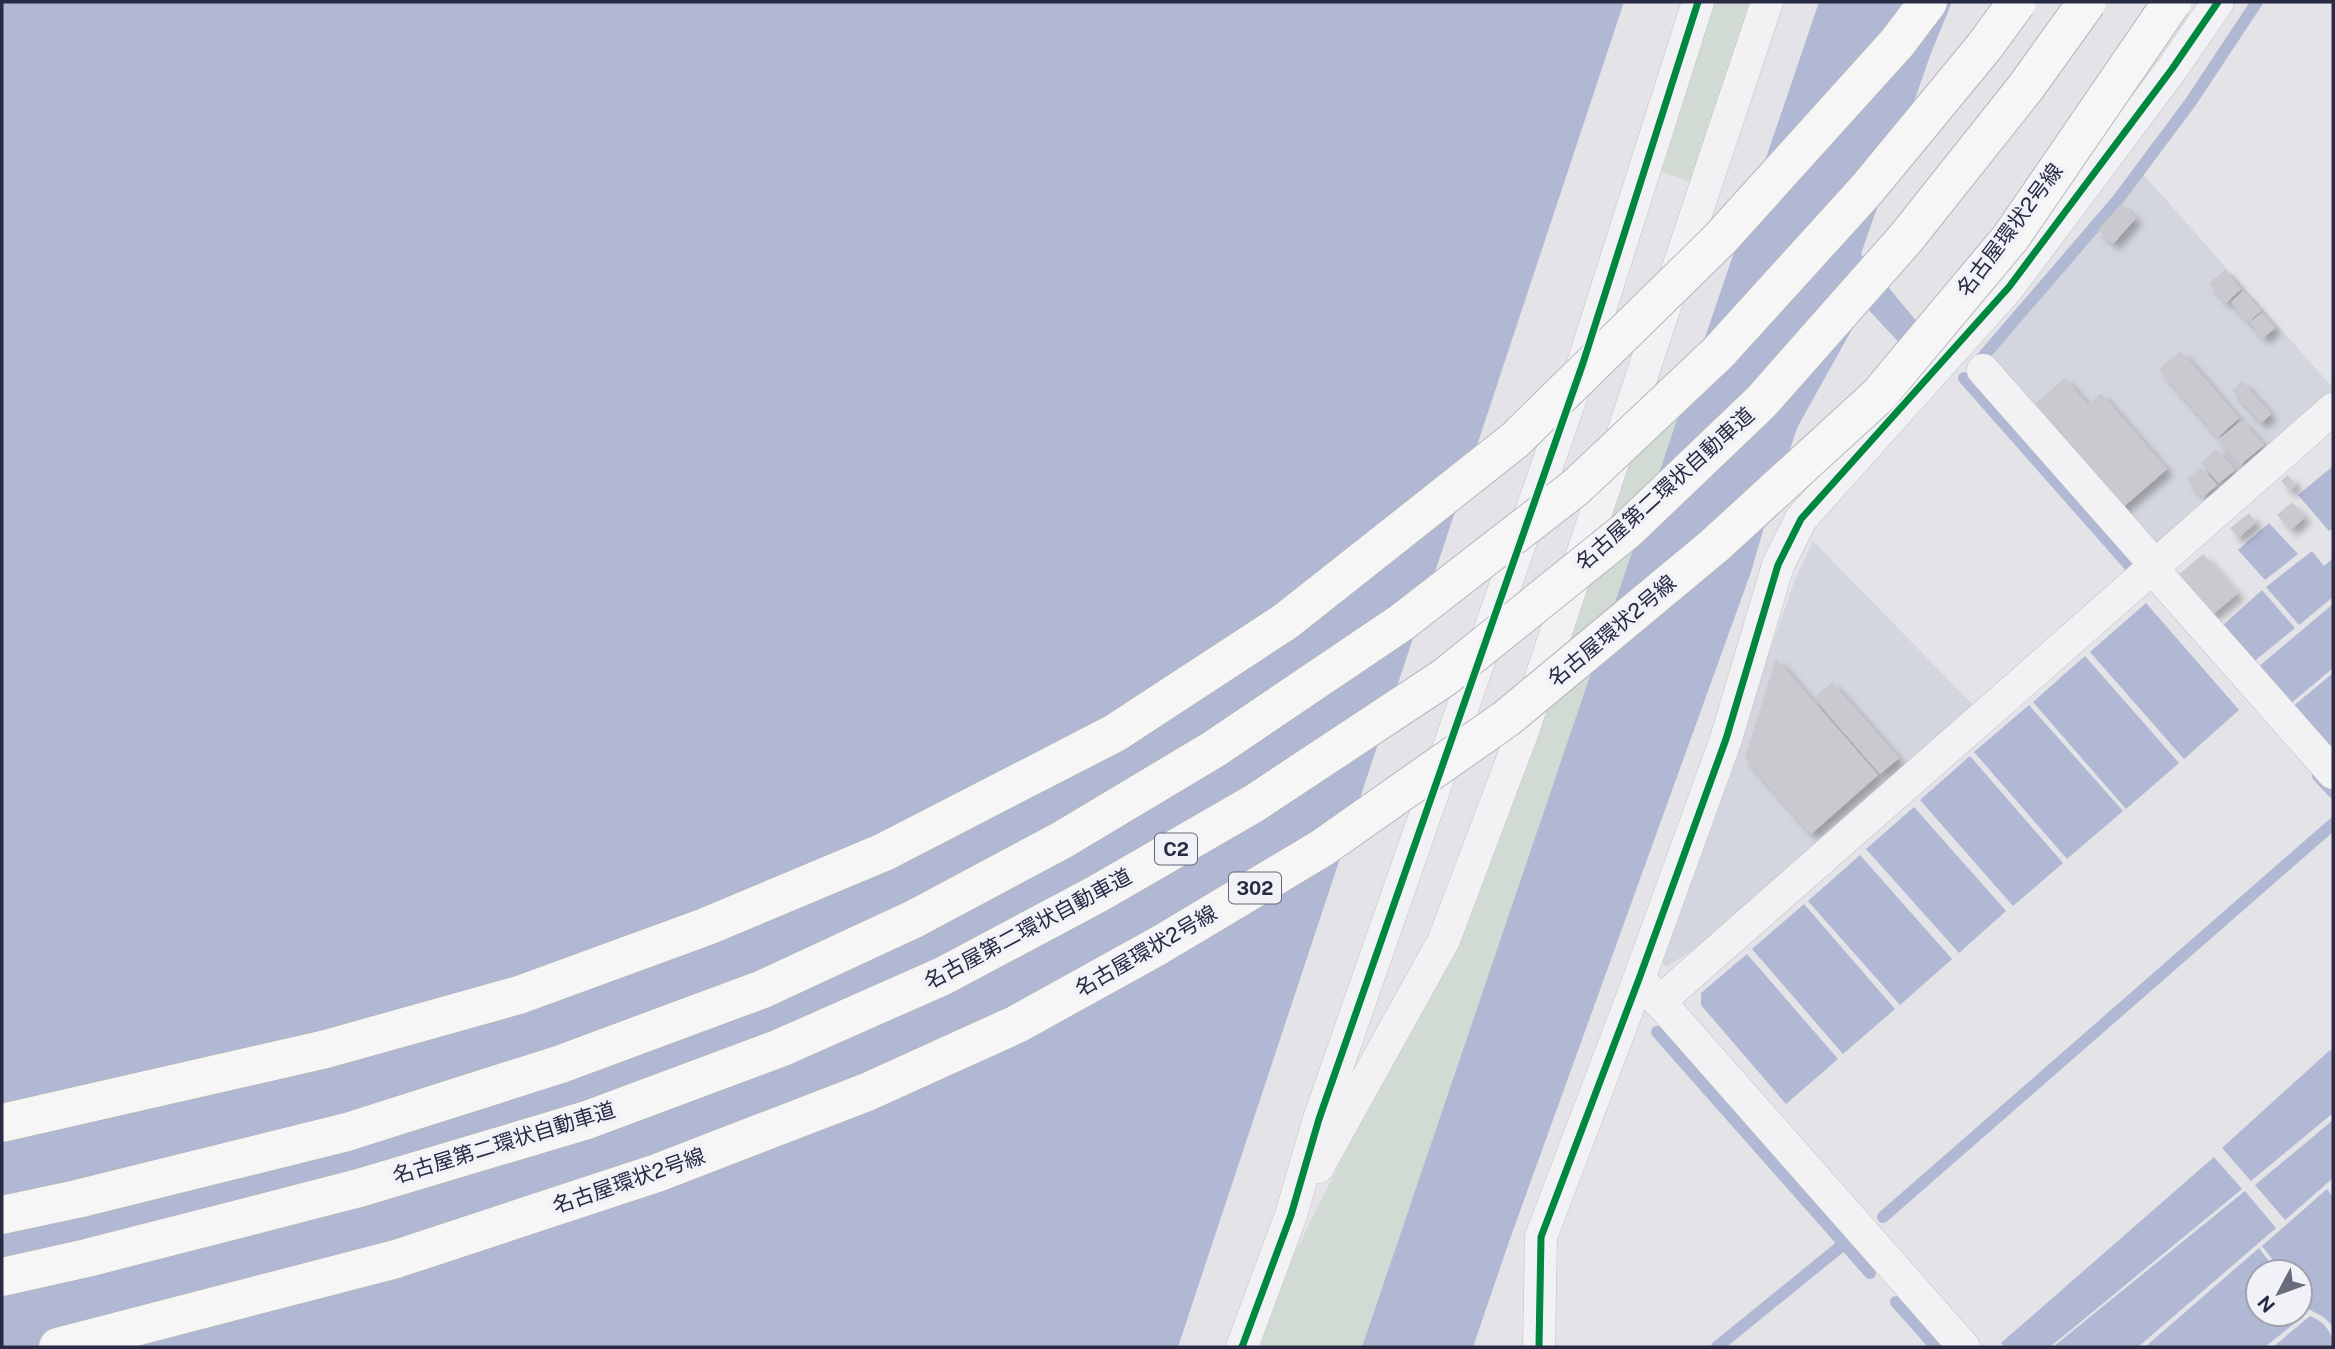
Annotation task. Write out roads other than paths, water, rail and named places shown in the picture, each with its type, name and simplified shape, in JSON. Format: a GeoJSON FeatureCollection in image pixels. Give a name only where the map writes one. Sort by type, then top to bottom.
{"type":"FeatureCollection","features":[{"type":"Feature","properties":{"kind":"highway"},"geometry":{"type":"LineString","coordinates":[[2,1124],[326,1049],[519,995],[705,927],[884,852],[1115,733],[1286,621],[1516,440],[1720,239],[1897,43],[1928,2]]}},
{"type":"Feature","properties":{"kind":"highway"},"geometry":{"type":"LineString","coordinates":[[2,1216],[346,1132],[561,1064],[762,989],[914,919],[1062,840],[1202,756],[1402,622],[1576,486],[1718,353],[1756,312],[1867,189],[1984,47],[2017,2]]}},
{"type":"Feature","properties":{"kind":"highway","name":"名古屋第二環状自動車道"},"geometry":{"type":"LineString","coordinates":[[2,1277],[87,1258],[359,1188],[587,1120],[767,1053],[943,976],[1097,894],[1253,804],[1445,677],[1626,531],[1761,402],[1906,238],[2026,87],[2087,2]]}},
{"type":"Feature","properties":{"kind":"highway","name":"名古屋環状2号線"},"geometry":{"type":"LineString","coordinates":[[58,1347],[396,1259],[657,1173],[867,1092],[1017,1024],[1158,946],[1322,848],[1507,718],[1714,546],[1878,395],[2011,237],[2172,2]]}},
{"type":"Feature","properties":{"kind":"street"},"geometry":{"type":"LineString","coordinates":[[1242,1347],[1292,1214],[1319,1119],[1583,363],[1698,2]]}},
{"type":"Feature","properties":{"kind":"street"},"geometry":{"type":"LineString","coordinates":[[1292,1214],[1444,940],[1523,731],[1767,2]]}},
{"type":"Feature","properties":{"kind":"street"},"geometry":{"type":"LineString","coordinates":[[1539,1347],[1541,1237],[1649,990],[1778,565],[1801,519],[2010,287],[2164,80],[2218,2]]}},
{"type":"Feature","properties":{"kind":"street"},"geometry":{"type":"LineString","coordinates":[[1983,370],[2333,774]]}},
{"type":"Feature","properties":{"kind":"street"},"geometry":{"type":"LineString","coordinates":[[1649,990],[2153,567],[2333,409]]}},
{"type":"Feature","properties":{"kind":"street"},"geometry":{"type":"LineString","coordinates":[[1649,990],[1964,1347]]}},
{"type":"Feature","properties":{"kind":"water"},"geometry":{"type":"Polygon","coordinates":[[[2,2],[1624,2],[1178,1347],[2,1347],[2,2]]]}},
{"type":"Feature","properties":{"kind":"water"},"geometry":{"type":"Polygon","coordinates":[[[1819,2],[1952,2],[1931,53],[1861,254],[1922,328],[1905,349],[1865,306],[1798,426],[1771,503],[1751,572],[1473,1347],[1362,1347],[1819,2]]]}},
{"type":"Feature","properties":{"kind":"water"},"geometry":{"type":"Polygon","coordinates":[[[2333,466],[2333,528],[2329,531],[2298,495],[2333,466]]]}},
{"type":"Feature","properties":{"kind":"water"},"geometry":{"type":"Polygon","coordinates":[[[2269,523],[2298,554],[2265,580],[2238,550],[2269,523]]]}},
{"type":"Feature","properties":{"kind":"water"},"geometry":{"type":"Polygon","coordinates":[[[2312,551],[2324,566],[2333,558],[2333,597],[2299,625],[2266,587],[2312,551]]]}},
{"type":"Feature","properties":{"kind":"water"},"geometry":{"type":"Polygon","coordinates":[[[2262,590],[2295,628],[2252,663],[2221,627],[2262,590]]]}},
{"type":"Feature","properties":{"kind":"water"},"geometry":{"type":"Polygon","coordinates":[[[2146,603],[2239,710],[2184,759],[2090,652],[2146,603]]]}},
{"type":"Feature","properties":{"kind":"water"},"geometry":{"type":"Polygon","coordinates":[[[2333,604],[2333,668],[2289,705],[2257,668],[2333,604]]]}},
{"type":"Feature","properties":{"kind":"water"},"geometry":{"type":"Polygon","coordinates":[[[2085,656],[2179,763],[2126,809],[2033,702],[2085,656]]]}},
{"type":"Feature","properties":{"kind":"water"},"geometry":{"type":"Polygon","coordinates":[[[2333,673],[2333,744],[2327,749],[2291,708],[2333,673]]]}},
{"type":"Feature","properties":{"kind":"water"},"geometry":{"type":"Polygon","coordinates":[[[2029,705],[2123,811],[2067,859],[1974,752],[2029,705]]]}},
{"type":"Feature","properties":{"kind":"water"},"geometry":{"type":"Polygon","coordinates":[[[1970,756],[2063,863],[2013,906],[1920,800],[1970,756]]]}},
{"type":"Feature","properties":{"kind":"water"},"geometry":{"type":"Polygon","coordinates":[[[1914,807],[2006,911],[1959,953],[1866,849],[1914,807]]]}},
{"type":"Feature","properties":{"kind":"water"},"geometry":{"type":"Polygon","coordinates":[[[1860,855],[1952,959],[1900,1005],[1808,901],[1860,855]]]}},
{"type":"Feature","properties":{"kind":"water"},"geometry":{"type":"Polygon","coordinates":[[[1804,904],[1895,1009],[1843,1054],[1752,949],[1804,904]]]}},
{"type":"Feature","properties":{"kind":"water"},"geometry":{"type":"Polygon","coordinates":[[[1747,954],[1838,1059],[1786,1104],[1701,1005],[1701,993],[1747,954]]]}},
{"type":"Feature","properties":{"kind":"water"},"geometry":{"type":"Polygon","coordinates":[[[2330,1050],[2333,1054],[2333,1113],[2251,1181],[2222,1148],[2330,1050]]]}},
{"type":"Feature","properties":{"kind":"water"},"geometry":{"type":"Polygon","coordinates":[[[2333,1120],[2333,1178],[2285,1220],[2255,1185],[2333,1120]]]}},
{"type":"Feature","properties":{"kind":"water"},"geometry":{"type":"Polygon","coordinates":[[[2214,1157],[2242,1189],[2050,1347],[2005,1347],[2001,1343],[2214,1157]]]}},
{"type":"Feature","properties":{"kind":"water"},"geometry":{"type":"Polygon","coordinates":[[[2327,1189],[2333,1197],[2331,1325],[2314,1312],[2314,1258],[2271,1258],[2262,1246],[2327,1189]]]}},
{"type":"Feature","properties":{"kind":"water"},"geometry":{"type":"Polygon","coordinates":[[[2245,1191],[2276,1228],[2138,1347],[2053,1347],[2245,1191]]]}},
{"type":"Feature","properties":{"kind":"water"},"geometry":{"type":"Polygon","coordinates":[[[2259,1248],[2266,1258],[2247,1258],[2259,1248]]]}},
{"type":"Feature","properties":{"kind":"water"},"geometry":{"type":"Polygon","coordinates":[[[2244,1261],[2244,1328],[2288,1328],[2265,1347],[2145,1347],[2244,1261]]]}},
{"type":"Feature","properties":{"kind":"water"},"geometry":{"type":"Polygon","coordinates":[[[2314,1318],[2327,1328],[2333,1347],[2273,1347],[2296,1328],[2314,1328],[2314,1318]]]}},
{"type":"Feature","properties":{"kind":"waterway"},"geometry":{"type":"LineString","coordinates":[[1975,366],[2116,202],[2190,103],[2257,2]]}},
{"type":"Feature","properties":{"kind":"waterway"},"geometry":{"type":"LineString","coordinates":[[1964,378],[2129,565]]}},
{"type":"Feature","properties":{"kind":"waterway"},"geometry":{"type":"LineString","coordinates":[[2318,776],[2333,792]]}},
{"type":"Feature","properties":{"kind":"waterway"},"geometry":{"type":"LineString","coordinates":[[1883,1217],[2333,824]]}},
{"type":"Feature","properties":{"kind":"waterway"},"geometry":{"type":"LineString","coordinates":[[1657,1032],[1870,1273]]}},
{"type":"Feature","properties":{"kind":"waterway"},"geometry":{"type":"LineString","coordinates":[[1717,1347],[1845,1243]]}},
{"type":"Feature","properties":{"kind":"waterway"},"geometry":{"type":"LineString","coordinates":[[1896,1302],[1936,1347]]}}]}
